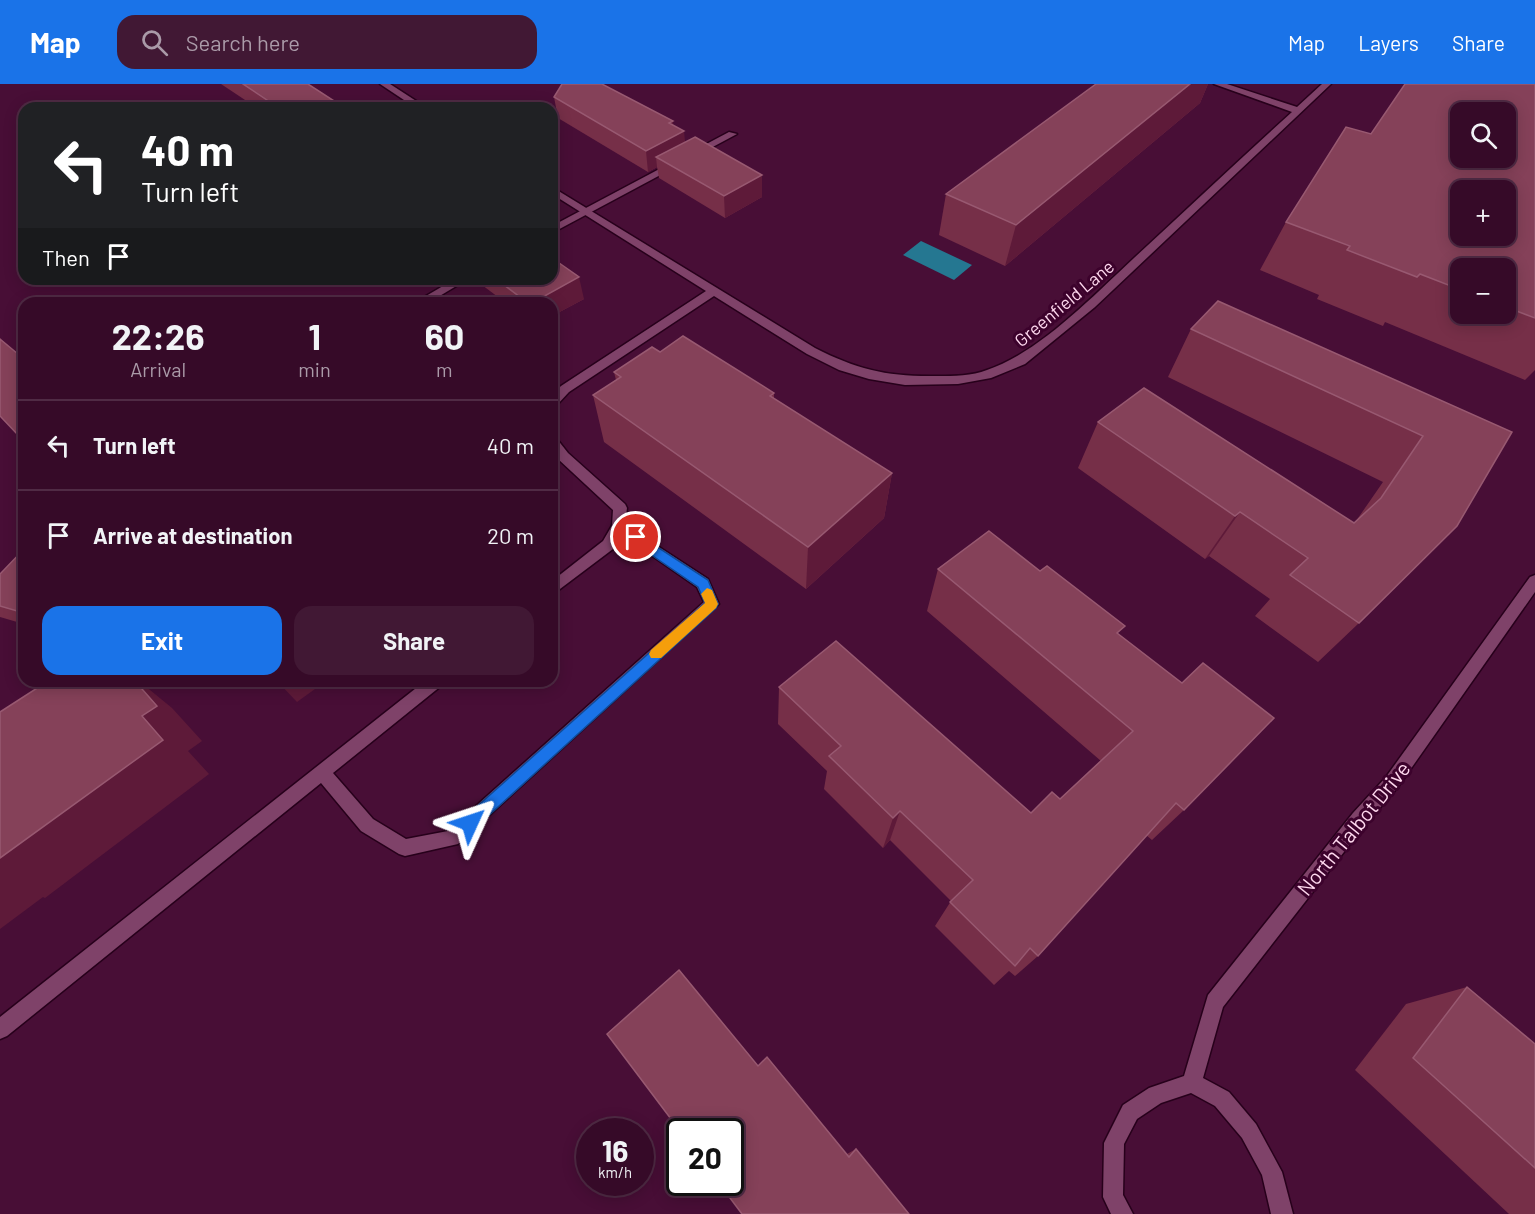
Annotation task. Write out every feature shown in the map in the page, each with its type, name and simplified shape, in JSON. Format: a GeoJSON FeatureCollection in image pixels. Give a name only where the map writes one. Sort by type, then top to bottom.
{"type":"FeatureCollection","features":[{"type":"Feature","properties":{"kind":"street"},"geometry":{"type":"LineString","coordinates":[[384,84],[412,102]]}},
{"type":"Feature","properties":{"kind":"street"},"geometry":{"type":"LineString","coordinates":[[1218,84],[1298,111]]}},
{"type":"Feature","properties":{"kind":"street","name":"Greenfield Lane"},"geometry":{"type":"LineString","coordinates":[[558,193],[811,351],[843,367],[873,376],[905,381],[958,380],[987,375],[1021,361],[1092,304],[1327,84]]}},
{"type":"Feature","properties":{"kind":"street"},"geometry":{"type":"LineString","coordinates":[[558,227],[732,135]]}},
{"type":"Feature","properties":{"kind":"street"},"geometry":{"type":"LineString","coordinates":[[431,297],[452,285]]}},
{"type":"Feature","properties":{"kind":"street"},"geometry":{"type":"LineString","coordinates":[[558,397],[565,389],[682,314],[715,290]]}},
{"type":"Feature","properties":{"kind":"street"},"geometry":{"type":"LineString","coordinates":[[558,450],[620,508],[619,526],[608,545],[558,584]]}},
{"type":"Feature","properties":{"kind":"street"},"geometry":{"type":"LineString","coordinates":[[322,772],[367,825],[405,848],[452,838],[712,604],[703,584],[619,526]]}},
{"type":"Feature","properties":{"kind":"street","name":"North Talbot Drive"},"geometry":{"type":"LineString","coordinates":[[1192,1083],[1215,1002],[1359,819],[1392,782],[1535,581]]}},
{"type":"Feature","properties":{"kind":"street"},"geometry":{"type":"LineString","coordinates":[[0,1029],[428,687]]}},
{"type":"Feature","properties":{"kind":"street"},"geometry":{"type":"LineString","coordinates":[[1122,1214],[1113,1197],[1114,1143],[1130,1112],[1156,1095],[1192,1083],[1222,1099],[1249,1131],[1272,1172],[1282,1214]]}},
{"type":"Feature","properties":{"kind":"water"},"geometry":{"type":"Polygon","coordinates":[[[921,241],[972,265],[954,280],[903,255],[921,241]]]}},
{"type":"Feature","properties":{"kind":"building"},"geometry":{"type":"Polygon","coordinates":[[[243,84],[308,84],[336,102],[270,102],[243,84]]]}},
{"type":"Feature","properties":{"kind":"building"},"geometry":{"type":"Polygon","coordinates":[[[562,84],[602,84],[673,121],[669,123],[684,131],[646,151],[554,97],[562,84]]]}},
{"type":"Feature","properties":{"kind":"building"},"geometry":{"type":"Polygon","coordinates":[[[1096,84],[1190,84],[1016,225],[946,194],[1096,84]]]}},
{"type":"Feature","properties":{"kind":"building"},"geometry":{"type":"Polygon","coordinates":[[[1405,84],[1535,84],[1535,318],[1516,311],[1516,258],[1450,258],[1450,286],[1420,274],[1417,277],[1347,250],[1350,246],[1286,222],[1346,127],[1371,134],[1405,84]]]}},
{"type":"Feature","properties":{"kind":"building"},"geometry":{"type":"Polygon","coordinates":[[[695,137],[762,175],[724,196],[656,157],[695,137]]]}},
{"type":"Feature","properties":{"kind":"building"},"geometry":{"type":"Polygon","coordinates":[[[558,262],[579,277],[543,297],[520,297],[504,285],[558,285],[558,262]]]}},
{"type":"Feature","properties":{"kind":"building"},"geometry":{"type":"Polygon","coordinates":[[[1218,301],[1512,432],[1457,526],[1359,623],[1290,575],[1308,558],[1240,512],[1235,516],[1098,422],[1144,388],[1354,523],[1381,498],[1423,436],[1191,329],[1218,301]]]}},
{"type":"Feature","properties":{"kind":"building"},"geometry":{"type":"Polygon","coordinates":[[[683,336],[774,393],[770,396],[892,473],[808,547],[593,395],[621,377],[614,372],[652,347],[660,352],[683,336]]]}},
{"type":"Feature","properties":{"kind":"building"},"geometry":{"type":"Polygon","coordinates":[[[0,339],[18,354],[18,435],[0,416],[0,339]]]}},
{"type":"Feature","properties":{"kind":"building"},"geometry":{"type":"Polygon","coordinates":[[[989,531],[1040,571],[1047,566],[1125,626],[1117,633],[1182,683],[1203,663],[1274,718],[1184,810],[1176,803],[1038,956],[1030,948],[1015,966],[950,902],[973,880],[900,811],[893,818],[829,756],[841,746],[779,687],[836,641],[1031,813],[1052,792],[1060,799],[1133,731],[938,569],[989,531]]]}},
{"type":"Feature","properties":{"kind":"building"},"geometry":{"type":"Polygon","coordinates":[[[18,555],[18,611],[0,606],[0,574],[18,555]]]}},
{"type":"Feature","properties":{"kind":"building"},"geometry":{"type":"Polygon","coordinates":[[[39,687],[140,687],[157,706],[142,716],[163,740],[0,858],[0,712],[39,687]]]}},
{"type":"Feature","properties":{"kind":"building"},"geometry":{"type":"Polygon","coordinates":[[[679,970],[758,1066],[767,1057],[849,1157],[856,1149],[909,1214],[742,1214],[728,1196],[744,1196],[744,1118],[670,1118],[607,1034],[679,970]]]}},
{"type":"Feature","properties":{"kind":"building"},"geometry":{"type":"Polygon","coordinates":[[[1467,987],[1535,1044],[1535,1168],[1413,1058],[1467,987]]]}},
{"type":"Feature","properties":{"kind":"slow traffic"},"geometry":{"type":"LineString","coordinates":[[656,654],[712,604],[707,594]]}},
{"type":"Feature","properties":{"kind":"route"},"geometry":{"type":"LineString","coordinates":[[470,823],[712,604],[703,584],[636,537]]}}]}
